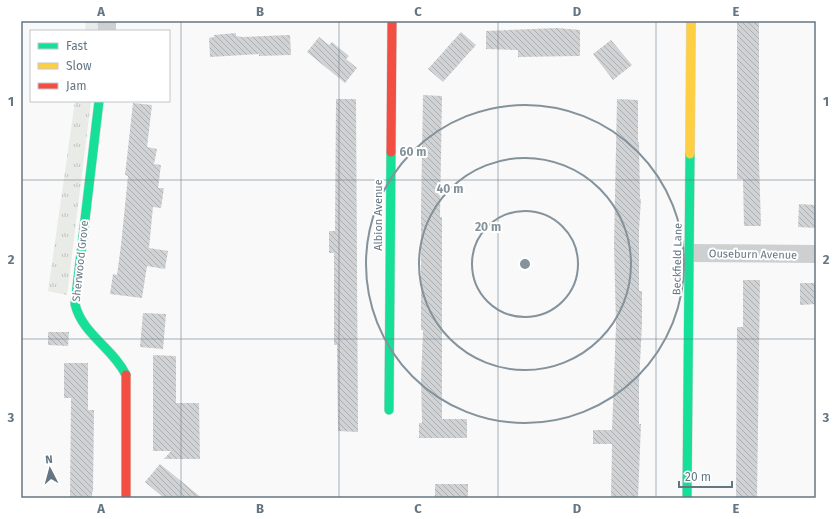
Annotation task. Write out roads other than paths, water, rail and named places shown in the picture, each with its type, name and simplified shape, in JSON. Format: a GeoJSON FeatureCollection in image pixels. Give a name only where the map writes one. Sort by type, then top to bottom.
{"type":"FeatureCollection","features":[{"type":"Feature","properties":{"kind":"street","name":"Albion Avenue"},"geometry":{"type":"LineString","coordinates":[[389,410],[392,21]]}},
{"type":"Feature","properties":{"kind":"street","name":"Beckfield Lane"},"geometry":{"type":"LineString","coordinates":[[687,498],[691,21]]}},
{"type":"Feature","properties":{"kind":"street","name":"Sherwood Grove"},"geometry":{"type":"LineString","coordinates":[[98,102],[75,304],[76,313],[80,322],[118,358],[126,375],[126,498]]}},
{"type":"Feature","properties":{"kind":"street","name":"Ouseburn Avenue"},"geometry":{"type":"LineString","coordinates":[[690,253],[816,254]]}}]}
